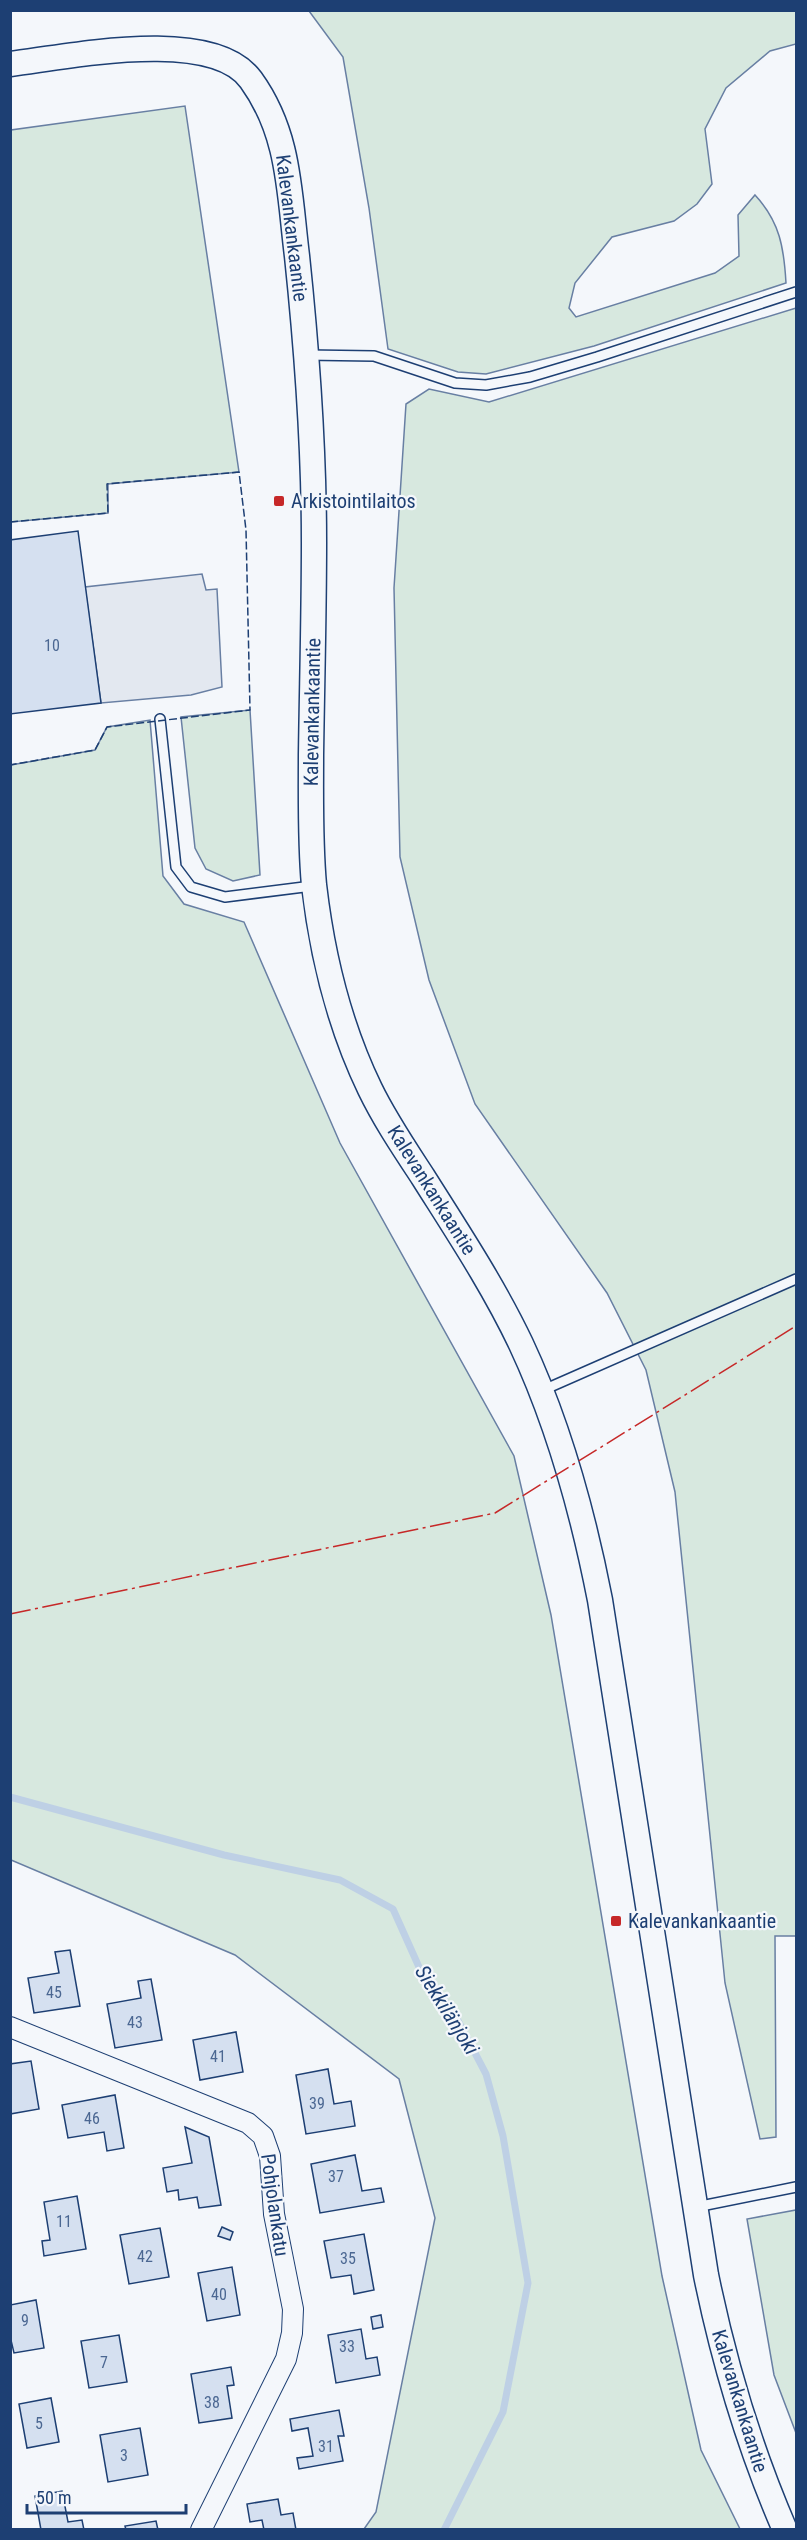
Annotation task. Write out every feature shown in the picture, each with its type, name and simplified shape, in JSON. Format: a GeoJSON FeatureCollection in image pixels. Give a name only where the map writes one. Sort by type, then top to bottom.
{"type":"FeatureCollection","features":[{"type":"Feature","properties":{"kind":"street","name":"Kalevankankaantie"},"geometry":{"type":"LineString","coordinates":[[10,64],[155,47],[213,54],[247,74],[273,114],[285,156],[306,355],[312,442],[314,531],[310,847],[320,933],[348,1032],[369,1088],[390,1126],[480,1266],[521,1343],[560,1442],[576,1495],[600,1600],[695,2207],[718,2333],[745,2427],[785,2529]]}},
{"type":"Feature","properties":{"kind":"street","name":"Pohjolankatu"},"geometry":{"type":"LineString","coordinates":[[10,2027],[219,2114],[248,2123],[263,2136],[270,2156],[274,2214],[293,2310],[292,2333],[286,2359],[201,2529]]}},
{"type":"Feature","properties":{"kind":"lane"},"geometry":{"type":"LineString","coordinates":[[306,355],[374,356],[455,383],[486,386],[597,357],[796,292]]}},
{"type":"Feature","properties":{"kind":"lane"},"geometry":{"type":"LineString","coordinates":[[160,719],[176,867],[191,887],[225,897],[314,886]]}},
{"type":"Feature","properties":{"kind":"lane"},"geometry":{"type":"LineString","coordinates":[[541,1391],[796,1279]]}},
{"type":"Feature","properties":{"kind":"lane"},"geometry":{"type":"LineString","coordinates":[[695,2207],[796,2187]]}},
{"type":"Feature","properties":{"kind":"shaded area"},"geometry":{"type":"Polygon","coordinates":[[[309,11],[796,11],[796,44],[770,51],[726,88],[705,129],[712,184],[697,204],[674,221],[612,237],[575,283],[569,308],[576,317],[715,273],[739,256],[738,215],[755,195],[770,215],[779,236],[786,283],[594,346],[486,374],[458,372],[388,349],[369,208],[343,57],[309,11]]]}},
{"type":"Feature","properties":{"kind":"shaded area"},"geometry":{"type":"Polygon","coordinates":[[[185,106],[239,472],[108,484],[108,513],[11,522],[11,130],[185,106]]]}},
{"type":"Feature","properties":{"kind":"shaded area"},"geometry":{"type":"Polygon","coordinates":[[[796,308],[796,1936],[775,1936],[776,2137],[760,2139],[725,1983],[675,1492],[646,1370],[607,1293],[475,1104],[429,980],[400,857],[394,588],[406,404],[429,389],[489,402],[796,308]]]}},
{"type":"Feature","properties":{"kind":"shaded area"},"geometry":{"type":"Polygon","coordinates":[[[202,574],[206,590],[217,589],[222,687],[191,695],[101,703],[85,587],[202,574]]]}},
{"type":"Feature","properties":{"kind":"shaded area"},"geometry":{"type":"Polygon","coordinates":[[[250,710],[260,875],[233,881],[206,869],[195,848],[181,717],[250,710]]]}},
{"type":"Feature","properties":{"kind":"shaded area"},"geometry":{"type":"Polygon","coordinates":[[[150,720],[163,876],[184,904],[244,922],[340,1143],[514,1456],[551,1615],[662,2276],[701,2450],[740,2529],[364,2529],[376,2512],[435,2218],[399,2079],[235,1955],[11,1860],[11,765],[95,750],[107,727],[150,720]]]}},
{"type":"Feature","properties":{"kind":"shaded area"},"geometry":{"type":"Polygon","coordinates":[[[796,2210],[796,2433],[774,2375],[747,2219],[796,2210]]]}},
{"type":"Feature","properties":{"kind":"building"},"geometry":{"type":"Polygon","coordinates":[[[78,531],[101,703],[10,714],[10,540],[78,531]]]}},
{"type":"Feature","properties":{"kind":"building"},"geometry":{"type":"Polygon","coordinates":[[[70,1950],[80,2006],[34,2013],[28,1978],[59,1973],[55,1952],[70,1950]]]}},
{"type":"Feature","properties":{"kind":"building"},"geometry":{"type":"Polygon","coordinates":[[[151,1979],[162,2040],[115,2048],[107,2004],[141,1998],[138,1981],[151,1979]]]}},
{"type":"Feature","properties":{"kind":"building"},"geometry":{"type":"Polygon","coordinates":[[[236,2032],[243,2072],[200,2080],[193,2040],[236,2032]]]}},
{"type":"Feature","properties":{"kind":"building"},"geometry":{"type":"Polygon","coordinates":[[[31,2061],[39,2109],[10,2114],[10,2064],[31,2061]]]}},
{"type":"Feature","properties":{"kind":"building"},"geometry":{"type":"Polygon","coordinates":[[[328,2069],[334,2104],[351,2101],[355,2126],[306,2134],[296,2075],[328,2069]]]}},
{"type":"Feature","properties":{"kind":"building"},"geometry":{"type":"Polygon","coordinates":[[[115,2095],[124,2148],[107,2151],[104,2132],[68,2138],[62,2105],[115,2095]]]}},
{"type":"Feature","properties":{"kind":"building"},"geometry":{"type":"Polygon","coordinates":[[[185,2127],[209,2137],[221,2205],[199,2208],[197,2197],[179,2200],[178,2190],[167,2192],[163,2168],[192,2163],[185,2127]]]}},
{"type":"Feature","properties":{"kind":"building"},"geometry":{"type":"Polygon","coordinates":[[[355,2155],[362,2191],[381,2188],[384,2202],[320,2213],[311,2164],[355,2155]]]}},
{"type":"Feature","properties":{"kind":"building"},"geometry":{"type":"Polygon","coordinates":[[[77,2196],[86,2249],[44,2256],[42,2241],[50,2240],[44,2202],[77,2196]]]}},
{"type":"Feature","properties":{"kind":"building"},"geometry":{"type":"Polygon","coordinates":[[[222,2227],[233,2232],[230,2240],[218,2236],[222,2227]]]}},
{"type":"Feature","properties":{"kind":"building"},"geometry":{"type":"Polygon","coordinates":[[[160,2228],[169,2277],[129,2284],[120,2235],[160,2228]]]}},
{"type":"Feature","properties":{"kind":"building"},"geometry":{"type":"Polygon","coordinates":[[[364,2234],[374,2290],[354,2294],[351,2275],[331,2278],[324,2241],[364,2234]]]}},
{"type":"Feature","properties":{"kind":"building"},"geometry":{"type":"Polygon","coordinates":[[[232,2267],[240,2315],[207,2321],[198,2273],[232,2267]]]}},
{"type":"Feature","properties":{"kind":"building"},"geometry":{"type":"Polygon","coordinates":[[[36,2300],[44,2348],[14,2353],[10,2336],[10,2305],[36,2300]]]}},
{"type":"Feature","properties":{"kind":"building"},"geometry":{"type":"Polygon","coordinates":[[[381,2315],[383,2327],[373,2329],[371,2317],[381,2315]]]}},
{"type":"Feature","properties":{"kind":"building"},"geometry":{"type":"Polygon","coordinates":[[[361,2329],[366,2359],[377,2357],[380,2375],[336,2383],[328,2335],[361,2329]]]}},
{"type":"Feature","properties":{"kind":"building"},"geometry":{"type":"Polygon","coordinates":[[[119,2335],[127,2382],[89,2388],[81,2341],[119,2335]]]}},
{"type":"Feature","properties":{"kind":"building"},"geometry":{"type":"Polygon","coordinates":[[[231,2367],[234,2385],[227,2386],[232,2418],[199,2423],[191,2374],[231,2367]]]}},
{"type":"Feature","properties":{"kind":"building"},"geometry":{"type":"Polygon","coordinates":[[[51,2398],[59,2442],[27,2448],[19,2404],[51,2398]]]}},
{"type":"Feature","properties":{"kind":"building"},"geometry":{"type":"Polygon","coordinates":[[[339,2410],[344,2436],[338,2436],[343,2461],[299,2469],[297,2458],[313,2456],[308,2428],[292,2431],[290,2419],[339,2410]]]}},
{"type":"Feature","properties":{"kind":"building"},"geometry":{"type":"Polygon","coordinates":[[[140,2428],[148,2475],[108,2482],[100,2435],[140,2428]]]}},
{"type":"Feature","properties":{"kind":"building"},"geometry":{"type":"Polygon","coordinates":[[[62,2491],[68,2522],[82,2520],[84,2530],[41,2530],[35,2496],[62,2491]]]}},
{"type":"Feature","properties":{"kind":"building"},"geometry":{"type":"Polygon","coordinates":[[[278,2499],[281,2515],[293,2513],[296,2530],[264,2530],[262,2520],[250,2522],[247,2504],[278,2499]]]}},
{"type":"Feature","properties":{"kind":"building"},"geometry":{"type":"Polygon","coordinates":[[[156,2521],[158,2530],[126,2530],[125,2526],[156,2521]]]}},
{"type":"Feature","properties":{"kind":"waterway","name":"Siekkilänjoki"},"geometry":{"type":"LineString","coordinates":[[10,1797],[224,1855],[340,1880],[393,1909],[419,1967],[454,2013],[486,2074],[503,2136],[528,2283],[503,2412],[444,2530]]}},
{"type":"Feature","properties":{"kind":"fence"},"geometry":{"type":"LineString","coordinates":[[10,522],[108,513],[107,484],[239,472],[246,530],[250,710],[107,727],[95,750],[10,765]]}},
{"type":"Feature","properties":{"kind":"power"},"geometry":{"type":"LineString","coordinates":[[10,1614],[495,1513],[796,1326]]}},
{"type":"Feature","properties":{"kind":"place","name":"Arkistointilaitos"},"geometry":{"type":"Point","coordinates":[279,501]}},
{"type":"Feature","properties":{"kind":"place","name":"Kalevankankaantie"},"geometry":{"type":"Point","coordinates":[616,1921]}}]}
